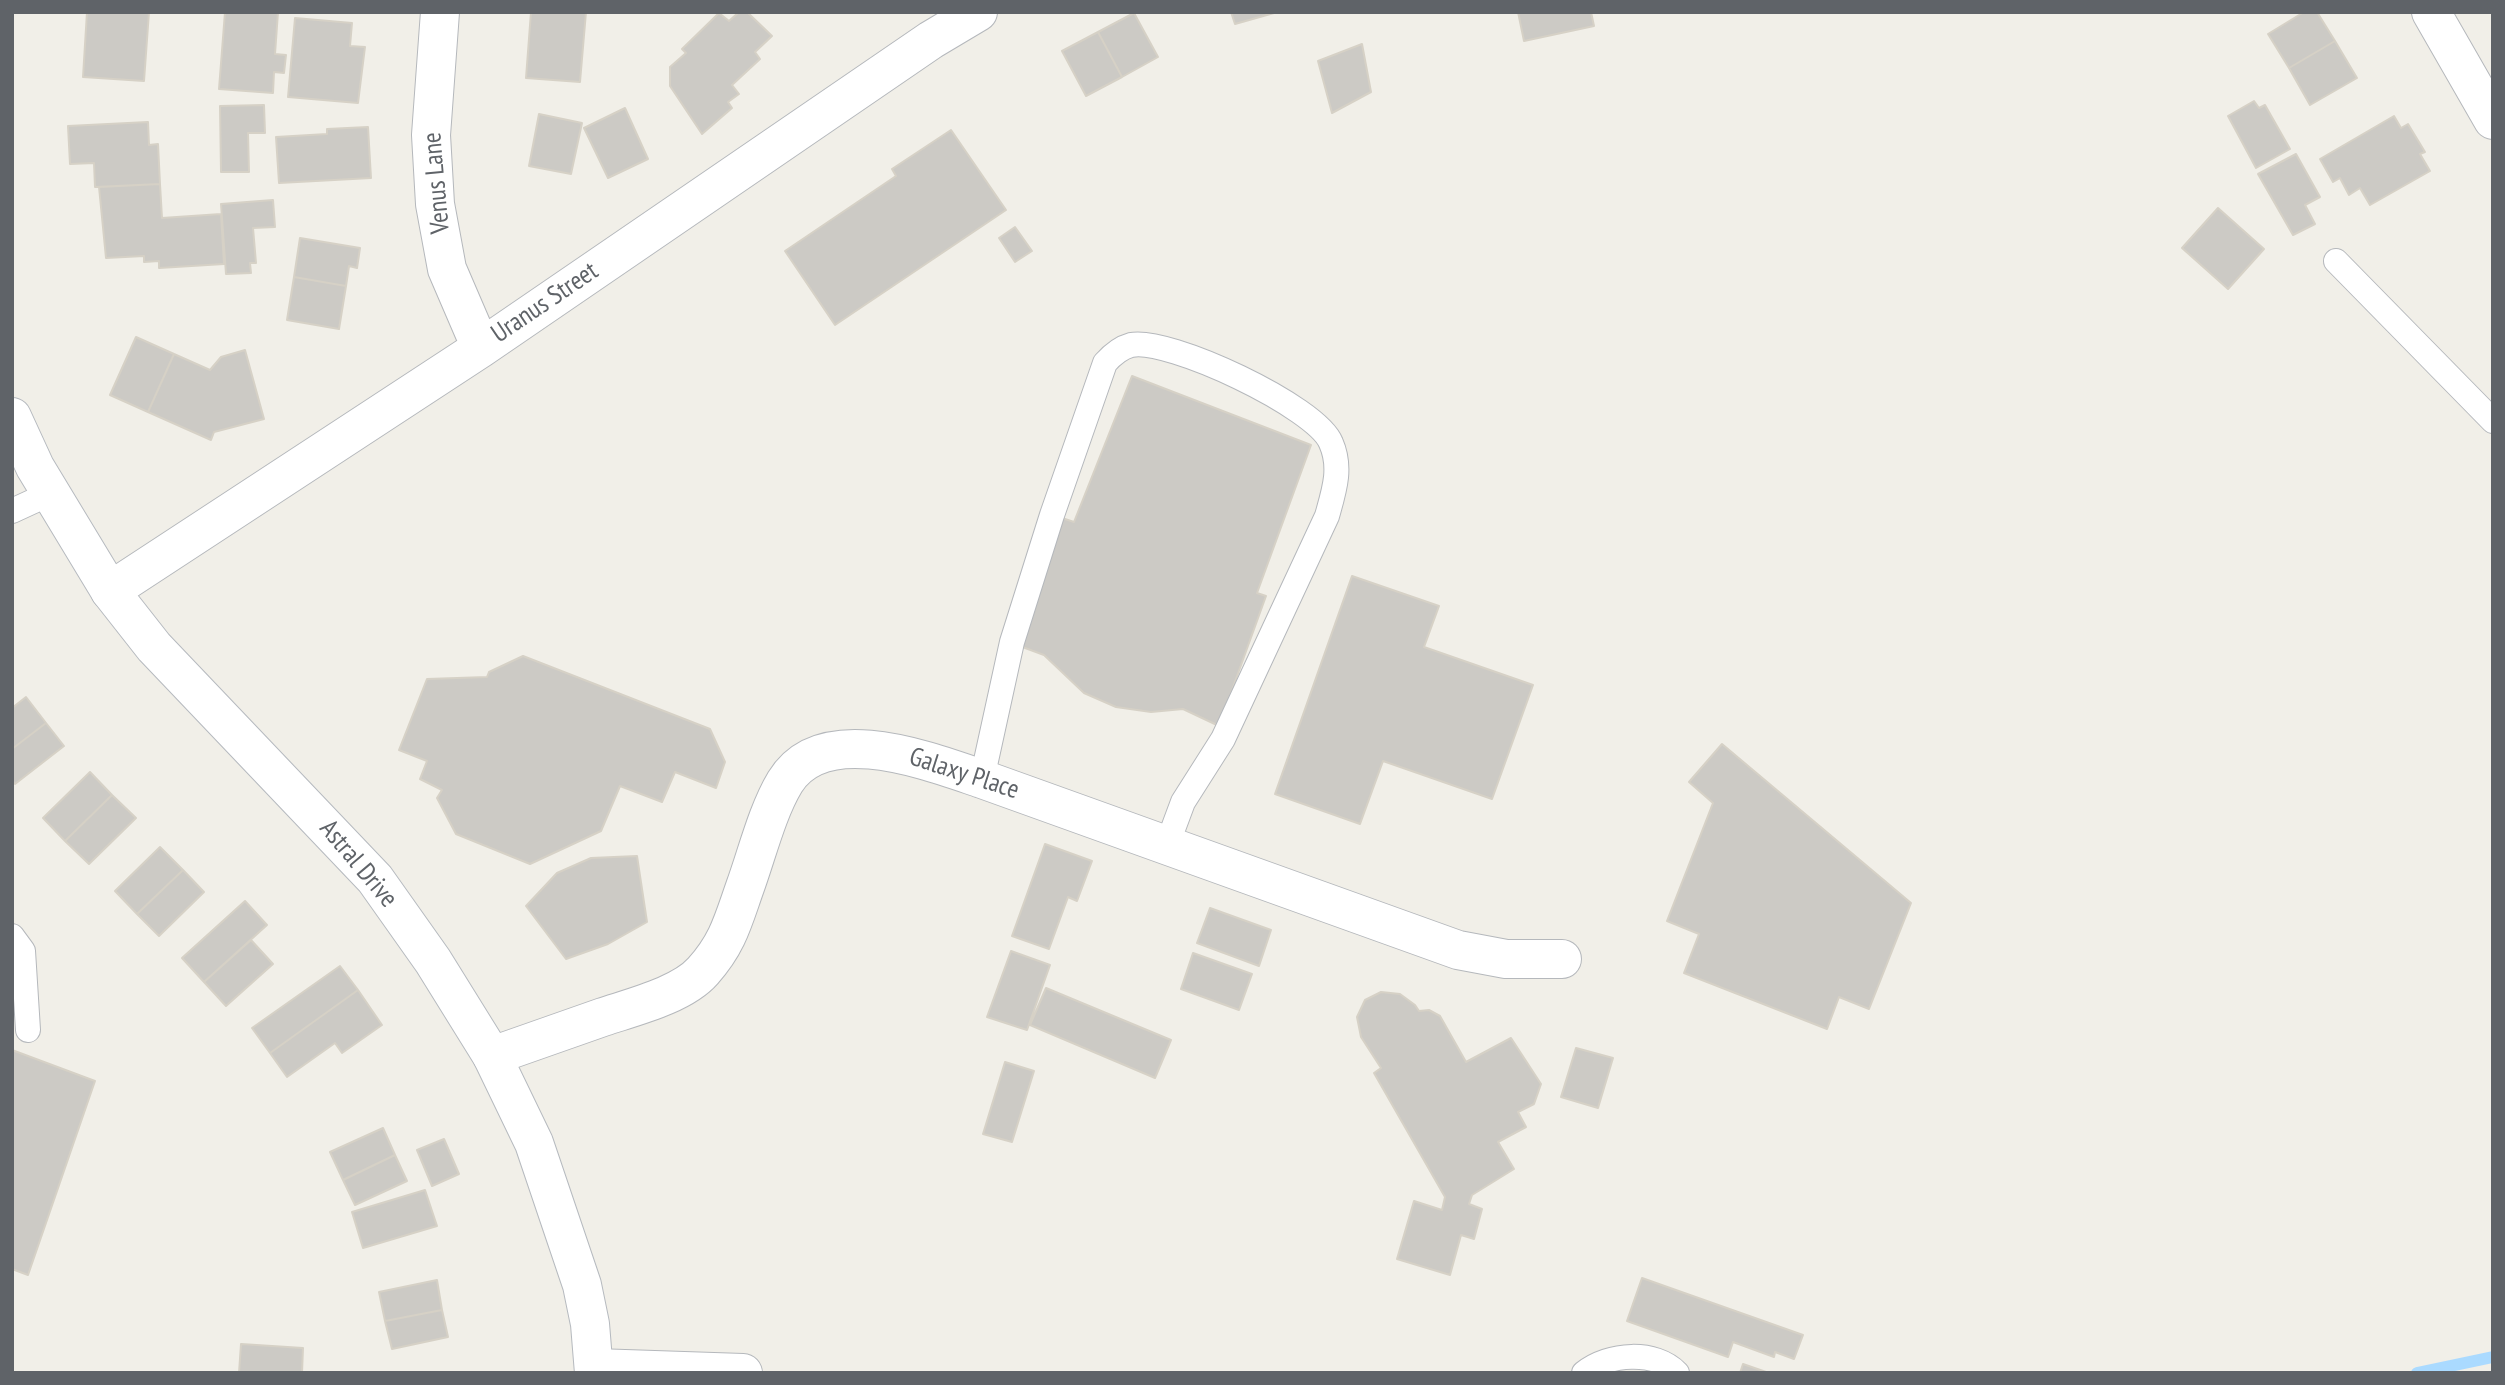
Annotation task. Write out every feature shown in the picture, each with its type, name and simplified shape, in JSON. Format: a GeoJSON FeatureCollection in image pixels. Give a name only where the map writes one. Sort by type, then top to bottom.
{"type":"FeatureCollection","features":[{"type":"Feature","properties":{"kind":"street","name":"Venus Lane"},"geometry":{"type":"LineString","coordinates":[[440,12],[431,135],[435,204],[447,269],[481,348]]}},
{"type":"Feature","properties":{"kind":"street","name":"Uranus Street"},"geometry":{"type":"LineString","coordinates":[[110,590],[481,348],[931,40],[978,12]]}},
{"type":"Feature","properties":{"kind":"street"},"geometry":{"type":"LineString","coordinates":[[2431,12],[2493,120]]}},
{"type":"Feature","properties":{"kind":"street","name":"Astral Drive"},"geometry":{"type":"LineString","coordinates":[[12,416],[35,467],[110,590],[154,647],[375,879],[433,961],[492,1056],[534,1143],[582,1285],[594,1370]]}},
{"type":"Feature","properties":{"kind":"street","name":"Galaxy Place"},"geometry":{"type":"LineString","coordinates":[[492,1056],[665,996],[701,974],[725,943],[785,782],[800,764],[824,752],[850,750],[903,753],[1458,950],[1506,958],[1562,958]]}},
{"type":"Feature","properties":{"kind":"street"},"geometry":{"type":"LineString","coordinates":[[594,1370],[743,1373]]}},
{"type":"Feature","properties":{"kind":"lane"},"geometry":{"type":"LineString","coordinates":[[2336,261],[2493,421]]}},
{"type":"Feature","properties":{"kind":"lane"},"geometry":{"type":"LineString","coordinates":[[982,779],[1012,642],[1052,515],[1105,363],[1114,353],[1130,345],[1149,345],[1204,362],[1287,401],[1320,427],[1331,441],[1336,461],[1336,480],[1327,516],[1223,738],[1183,802],[1167,845]]}},
{"type":"Feature","properties":{"kind":"lane"},"geometry":{"type":"LineString","coordinates":[[12,511],[51,493]]}},
{"type":"Feature","properties":{"kind":"lane"},"geometry":{"type":"LineString","coordinates":[[12,936],[23,951],[28,1030]]}},
{"type":"Feature","properties":{"kind":"lane"},"geometry":{"type":"LineString","coordinates":[[1584,1373],[1604,1362],[1634,1356],[1668,1363],[1677,1373]]}},
{"type":"Feature","properties":{"kind":"building"},"geometry":{"type":"Polygon","coordinates":[[[87,12],[149,12],[144,81],[83,77],[87,12]]]}},
{"type":"Feature","properties":{"kind":"building"},"geometry":{"type":"Polygon","coordinates":[[[225,12],[278,12],[275,54],[286,55],[284,73],[274,72],[273,93],[219,89],[225,12]]]}},
{"type":"Feature","properties":{"kind":"building"},"geometry":{"type":"Polygon","coordinates":[[[531,12],[586,12],[580,82],[526,78],[531,12]]]}},
{"type":"Feature","properties":{"kind":"building"},"geometry":{"type":"Polygon","coordinates":[[[739,12],[747,12],[772,36],[755,52],[760,59],[732,85],[739,94],[728,102],[732,108],[702,134],[670,86],[670,67],[686,53],[682,49],[719,13],[729,21],[739,12]]]}},
{"type":"Feature","properties":{"kind":"building"},"geometry":{"type":"Polygon","coordinates":[[[1231,12],[1274,12],[1274,13],[1235,24],[1231,12]]]}},
{"type":"Feature","properties":{"kind":"building"},"geometry":{"type":"Polygon","coordinates":[[[1518,12],[1591,12],[1594,26],[1524,41],[1518,12]]]}},
{"type":"Feature","properties":{"kind":"building"},"geometry":{"type":"Polygon","coordinates":[[[2304,12],[2317,12],[2335,41],[2289,68],[2268,34],[2304,12]]]}},
{"type":"Feature","properties":{"kind":"building"},"geometry":{"type":"Polygon","coordinates":[[[1134,13],[1158,57],[1122,77],[1098,32],[1134,13]]]}},
{"type":"Feature","properties":{"kind":"building"},"geometry":{"type":"Polygon","coordinates":[[[295,18],[352,23],[350,46],[365,47],[358,103],[288,97],[295,18]]]}},
{"type":"Feature","properties":{"kind":"building"},"geometry":{"type":"Polygon","coordinates":[[[1098,32],[1122,77],[1086,96],[1062,51],[1098,32]]]}},
{"type":"Feature","properties":{"kind":"building"},"geometry":{"type":"Polygon","coordinates":[[[2335,41],[2357,78],[2310,105],[2289,68],[2335,41]]]}},
{"type":"Feature","properties":{"kind":"building"},"geometry":{"type":"Polygon","coordinates":[[[1362,44],[1371,92],[1332,113],[1318,61],[1362,44]]]}},
{"type":"Feature","properties":{"kind":"building"},"geometry":{"type":"Polygon","coordinates":[[[2254,101],[2259,108],[2265,105],[2290,149],[2256,168],[2228,116],[2254,101]]]}},
{"type":"Feature","properties":{"kind":"building"},"geometry":{"type":"Polygon","coordinates":[[[264,105],[265,133],[248,133],[249,172],[221,172],[220,106],[264,105]]]}},
{"type":"Feature","properties":{"kind":"building"},"geometry":{"type":"Polygon","coordinates":[[[625,108],[648,159],[608,178],[584,128],[625,108]]]}},
{"type":"Feature","properties":{"kind":"building"},"geometry":{"type":"Polygon","coordinates":[[[539,114],[582,123],[571,174],[529,166],[539,114]]]}},
{"type":"Feature","properties":{"kind":"building"},"geometry":{"type":"Polygon","coordinates":[[[2394,116],[2401,128],[2408,124],[2425,152],[2420,154],[2430,171],[2370,205],[2360,188],[2349,195],[2340,178],[2333,182],[2320,159],[2394,116]]]}},
{"type":"Feature","properties":{"kind":"building"},"geometry":{"type":"Polygon","coordinates":[[[148,122],[149,145],[158,144],[160,184],[95,187],[94,163],[70,164],[68,126],[148,122]]]}},
{"type":"Feature","properties":{"kind":"building"},"geometry":{"type":"Polygon","coordinates":[[[368,127],[371,178],[279,183],[276,137],[327,134],[327,129],[368,127]]]}},
{"type":"Feature","properties":{"kind":"building"},"geometry":{"type":"Polygon","coordinates":[[[951,130],[1006,210],[835,325],[785,251],[896,176],[892,169],[951,130]]]}},
{"type":"Feature","properties":{"kind":"building"},"geometry":{"type":"Polygon","coordinates":[[[2296,154],[2320,197],[2305,205],[2315,224],[2293,235],[2258,174],[2296,154]]]}},
{"type":"Feature","properties":{"kind":"building"},"geometry":{"type":"Polygon","coordinates":[[[160,184],[162,218],[221,214],[224,264],[159,268],[159,261],[144,262],[144,256],[106,258],[99,187],[160,184]]]}},
{"type":"Feature","properties":{"kind":"building"},"geometry":{"type":"Polygon","coordinates":[[[273,200],[275,227],[253,228],[256,263],[250,263],[251,273],[226,274],[221,204],[273,200]]]}},
{"type":"Feature","properties":{"kind":"building"},"geometry":{"type":"Polygon","coordinates":[[[2218,208],[2264,249],[2228,289],[2182,248],[2218,208]]]}},
{"type":"Feature","properties":{"kind":"building"},"geometry":{"type":"Polygon","coordinates":[[[1015,227],[1032,251],[1015,262],[999,238],[1015,227]]]}},
{"type":"Feature","properties":{"kind":"building"},"geometry":{"type":"Polygon","coordinates":[[[300,238],[360,248],[357,268],[349,266],[346,286],[294,277],[300,238]]]}},
{"type":"Feature","properties":{"kind":"building"},"geometry":{"type":"Polygon","coordinates":[[[294,277],[346,286],[339,329],[287,320],[294,277]]]}},
{"type":"Feature","properties":{"kind":"building"},"geometry":{"type":"Polygon","coordinates":[[[136,337],[174,354],[148,412],[110,395],[136,337]]]}},
{"type":"Feature","properties":{"kind":"building"},"geometry":{"type":"Polygon","coordinates":[[[245,350],[264,419],[214,432],[211,440],[148,412],[174,354],[210,370],[221,357],[245,350]]]}},
{"type":"Feature","properties":{"kind":"building"},"geometry":{"type":"Polygon","coordinates":[[[1132,376],[1311,445],[1257,593],[1266,596],[1219,726],[1183,709],[1151,712],[1116,707],[1084,693],[1044,655],[1017,645],[1062,518],[1074,522],[1132,376]]]}},
{"type":"Feature","properties":{"kind":"building"},"geometry":{"type":"Polygon","coordinates":[[[1352,576],[1439,606],[1424,647],[1533,685],[1492,799],[1383,761],[1360,824],[1275,794],[1352,576]]]}},
{"type":"Feature","properties":{"kind":"building"},"geometry":{"type":"Polygon","coordinates":[[[523,656],[710,729],[725,762],[716,788],[675,772],[662,802],[620,786],[601,831],[530,864],[456,834],[437,798],[442,790],[420,779],[427,761],[399,750],[427,679],[487,677],[489,672],[523,656]]]}},
{"type":"Feature","properties":{"kind":"building"},"geometry":{"type":"Polygon","coordinates":[[[26,697],[46,723],[12,749],[12,708],[26,697]]]}},
{"type":"Feature","properties":{"kind":"building"},"geometry":{"type":"Polygon","coordinates":[[[46,723],[64,746],[15,784],[12,780],[12,749],[46,723]]]}},
{"type":"Feature","properties":{"kind":"building"},"geometry":{"type":"Polygon","coordinates":[[[1722,744],[1911,903],[1869,1009],[1839,997],[1827,1029],[1684,973],[1699,934],[1667,921],[1713,803],[1689,782],[1722,744]]]}},
{"type":"Feature","properties":{"kind":"building"},"geometry":{"type":"Polygon","coordinates":[[[90,772],[112,795],[65,841],[43,818],[90,772]]]}},
{"type":"Feature","properties":{"kind":"building"},"geometry":{"type":"Polygon","coordinates":[[[112,795],[136,818],[89,864],[65,841],[112,795]]]}},
{"type":"Feature","properties":{"kind":"building"},"geometry":{"type":"Polygon","coordinates":[[[1045,844],[1092,861],[1077,901],[1068,897],[1049,949],[1012,936],[1045,844]]]}},
{"type":"Feature","properties":{"kind":"building"},"geometry":{"type":"Polygon","coordinates":[[[160,847],[183,870],[137,914],[115,891],[160,847]]]}},
{"type":"Feature","properties":{"kind":"building"},"geometry":{"type":"Polygon","coordinates":[[[637,856],[647,922],[608,944],[566,959],[526,906],[557,873],[591,858],[637,856]]]}},
{"type":"Feature","properties":{"kind":"building"},"geometry":{"type":"Polygon","coordinates":[[[183,870],[204,892],[159,936],[137,914],[183,870]]]}},
{"type":"Feature","properties":{"kind":"building"},"geometry":{"type":"Polygon","coordinates":[[[245,901],[267,925],[204,982],[182,958],[245,901]]]}},
{"type":"Feature","properties":{"kind":"building"},"geometry":{"type":"Polygon","coordinates":[[[1210,908],[1271,930],[1259,966],[1197,943],[1210,908]]]}},
{"type":"Feature","properties":{"kind":"building"},"geometry":{"type":"Polygon","coordinates":[[[251,940],[273,964],[226,1006],[204,982],[251,940]]]}},
{"type":"Feature","properties":{"kind":"building"},"geometry":{"type":"Polygon","coordinates":[[[1011,951],[1050,965],[1027,1030],[987,1017],[1011,951]]]}},
{"type":"Feature","properties":{"kind":"building"},"geometry":{"type":"Polygon","coordinates":[[[1193,953],[1252,974],[1239,1010],[1181,989],[1193,953]]]}},
{"type":"Feature","properties":{"kind":"building"},"geometry":{"type":"Polygon","coordinates":[[[340,966],[358,990],[270,1053],[252,1028],[340,966]]]}},
{"type":"Feature","properties":{"kind":"building"},"geometry":{"type":"Polygon","coordinates":[[[1046,988],[1171,1040],[1155,1078],[1030,1025],[1046,988]]]}},
{"type":"Feature","properties":{"kind":"building"},"geometry":{"type":"Polygon","coordinates":[[[358,990],[382,1025],[342,1053],[335,1043],[287,1077],[270,1053],[358,990]]]}},
{"type":"Feature","properties":{"kind":"building"},"geometry":{"type":"Polygon","coordinates":[[[1381,992],[1400,994],[1419,1011],[1429,1010],[1440,1016],[1466,1062],[1511,1038],[1541,1084],[1534,1104],[1518,1112],[1526,1127],[1498,1142],[1514,1169],[1472,1195],[1469,1204],[1482,1209],[1474,1239],[1461,1235],[1450,1275],[1397,1259],[1414,1201],[1442,1210],[1445,1197],[1374,1073],[1381,1068],[1361,1037],[1357,1017],[1365,1000],[1381,992]]]}},
{"type":"Feature","properties":{"kind":"building"},"geometry":{"type":"Polygon","coordinates":[[[1576,1048],[1613,1058],[1598,1108],[1561,1097],[1576,1048]]]}},
{"type":"Feature","properties":{"kind":"building"},"geometry":{"type":"Polygon","coordinates":[[[12,1050],[95,1081],[28,1275],[12,1269],[12,1050]]]}},
{"type":"Feature","properties":{"kind":"building"},"geometry":{"type":"Polygon","coordinates":[[[1005,1062],[1034,1071],[1012,1142],[983,1134],[1005,1062]]]}},
{"type":"Feature","properties":{"kind":"building"},"geometry":{"type":"Polygon","coordinates":[[[383,1128],[395,1155],[343,1180],[330,1152],[383,1128]]]}},
{"type":"Feature","properties":{"kind":"building"},"geometry":{"type":"Polygon","coordinates":[[[444,1139],[459,1174],[432,1186],[417,1150],[444,1139]]]}},
{"type":"Feature","properties":{"kind":"building"},"geometry":{"type":"Polygon","coordinates":[[[395,1155],[407,1181],[355,1205],[343,1180],[395,1155]]]}},
{"type":"Feature","properties":{"kind":"building"},"geometry":{"type":"Polygon","coordinates":[[[425,1190],[437,1226],[363,1248],[352,1212],[425,1190]]]}},
{"type":"Feature","properties":{"kind":"building"},"geometry":{"type":"Polygon","coordinates":[[[1642,1278],[1803,1335],[1794,1359],[1775,1352],[1774,1357],[1733,1342],[1728,1357],[1627,1321],[1642,1278]]]}},
{"type":"Feature","properties":{"kind":"building"},"geometry":{"type":"Polygon","coordinates":[[[437,1280],[442,1310],[385,1321],[379,1292],[437,1280]]]}},
{"type":"Feature","properties":{"kind":"building"},"geometry":{"type":"Polygon","coordinates":[[[442,1310],[448,1337],[392,1349],[385,1321],[442,1310]]]}},
{"type":"Feature","properties":{"kind":"building"},"geometry":{"type":"Polygon","coordinates":[[[241,1344],[303,1348],[302,1373],[239,1373],[241,1344]]]}},
{"type":"Feature","properties":{"kind":"building"},"geometry":{"type":"Polygon","coordinates":[[[1743,1364],[1769,1373],[1740,1373],[1743,1364]]]}},
{"type":"Feature","properties":{"kind":"waterway"},"geometry":{"type":"LineString","coordinates":[[2417,1373],[2493,1357]]}}]}
